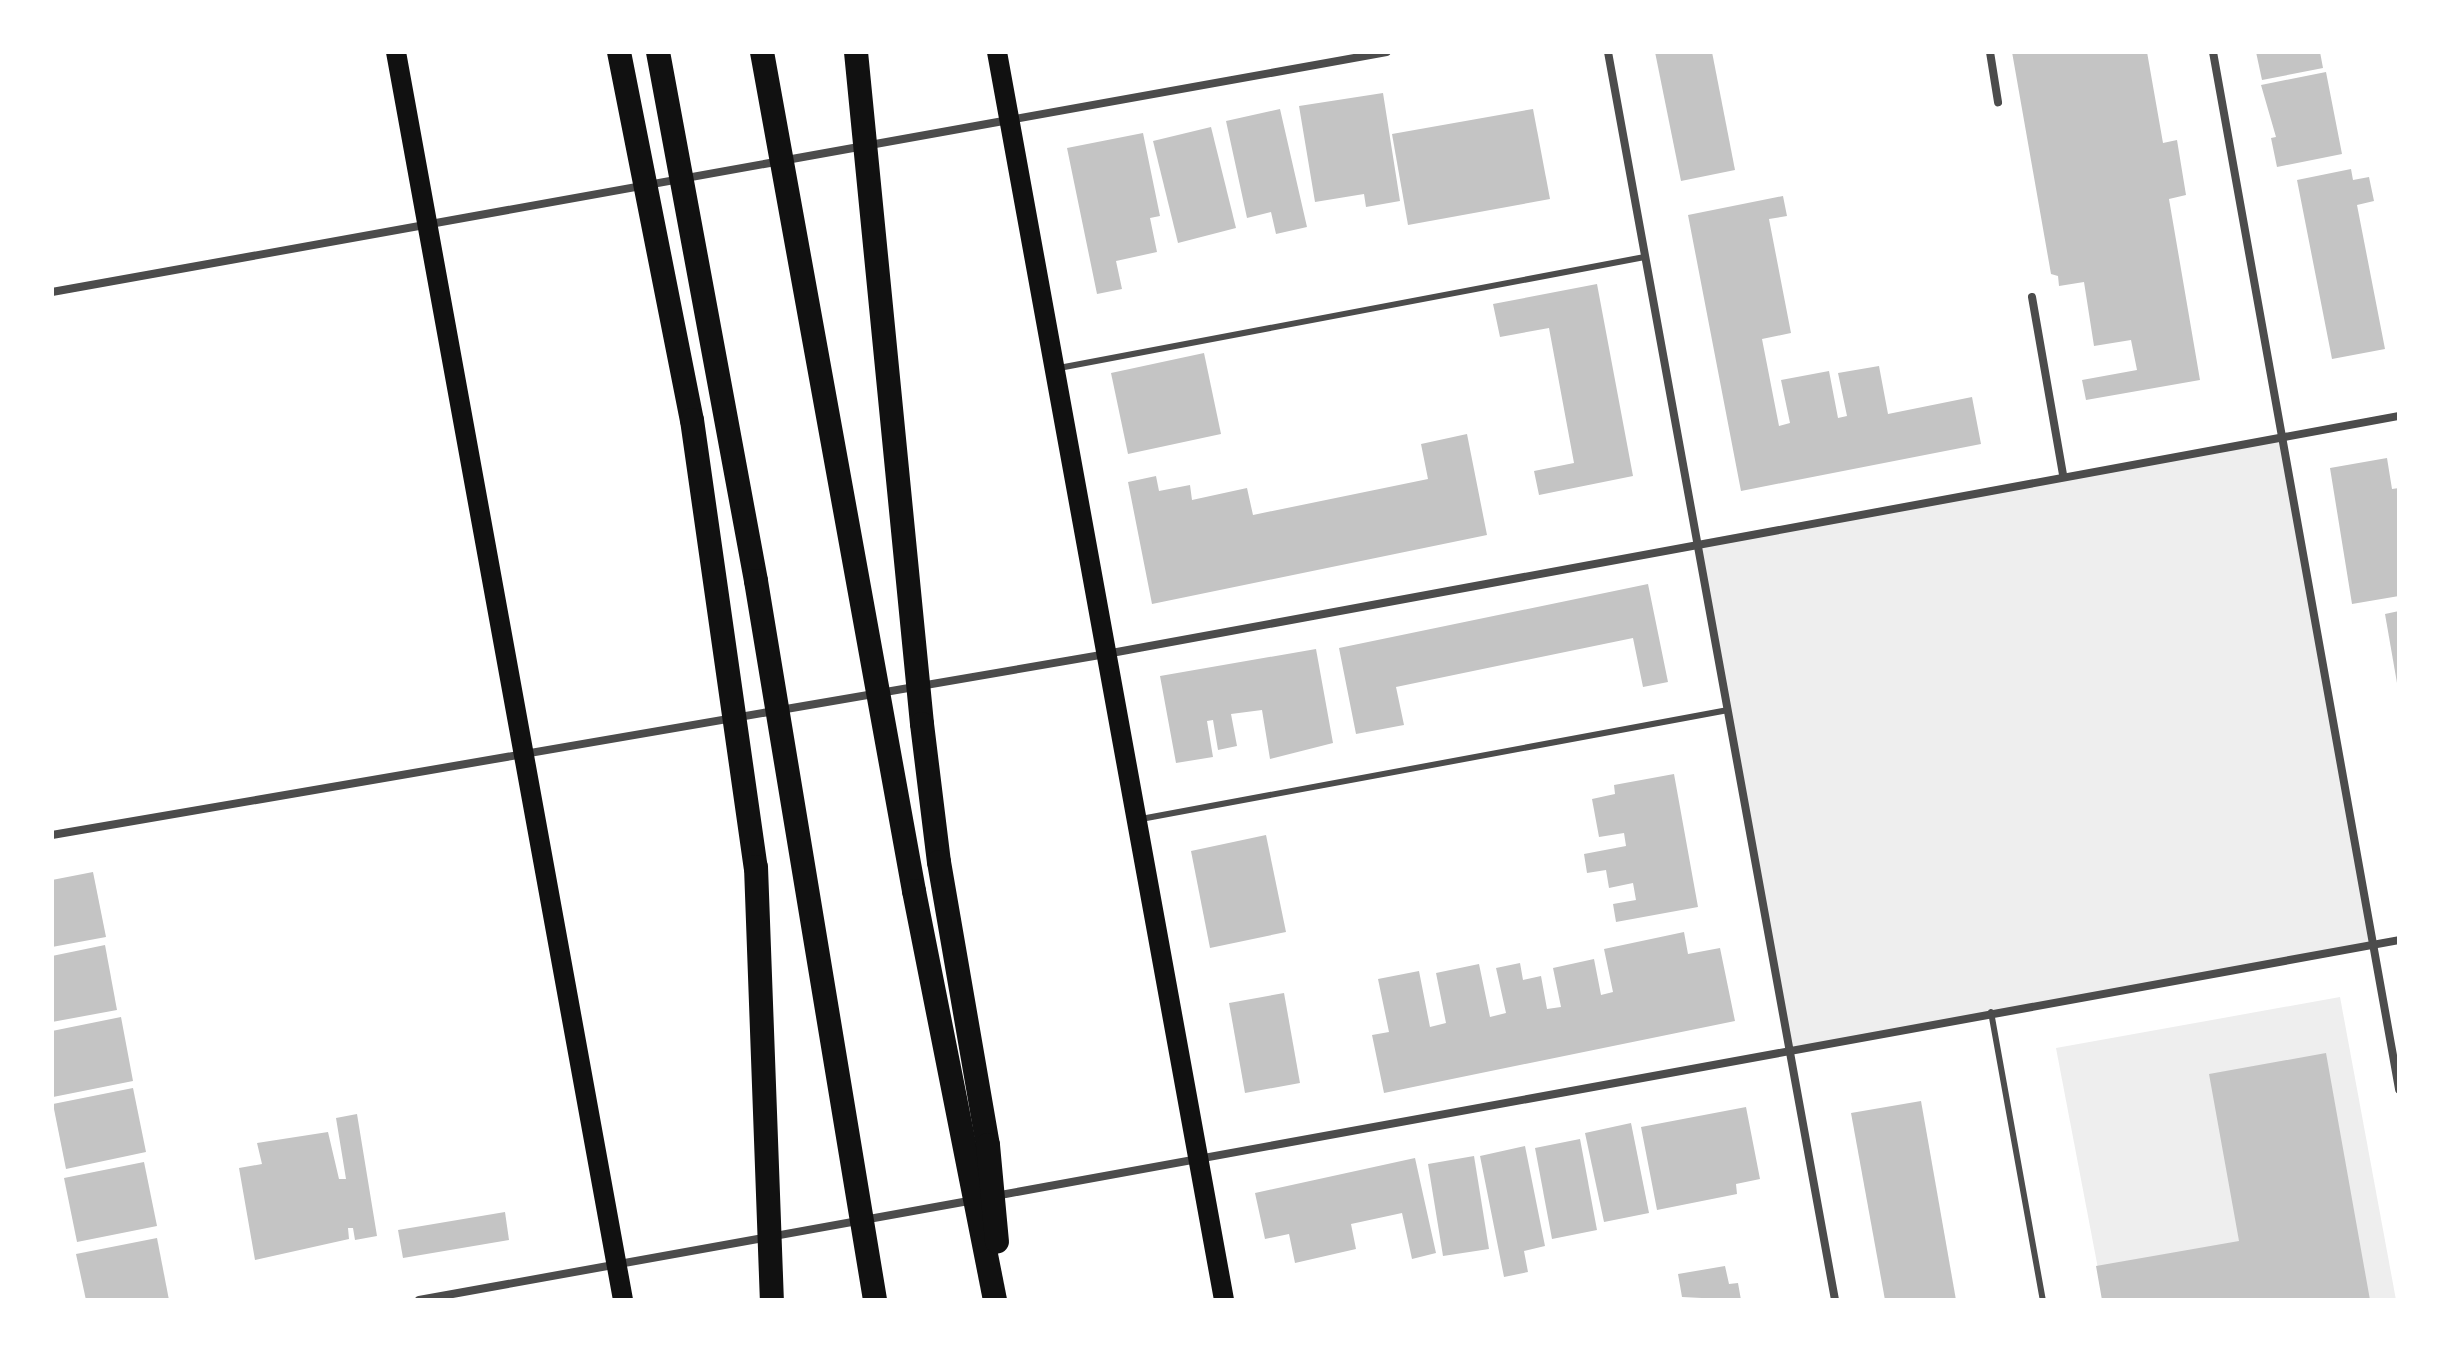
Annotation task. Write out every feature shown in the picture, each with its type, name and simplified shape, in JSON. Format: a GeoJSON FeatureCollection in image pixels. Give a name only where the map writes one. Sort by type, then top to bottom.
{"type":"FeatureCollection","features":[{"type":"Feature","properties":{"kind":"highway"},"geometry":{"type":"LineString","coordinates":[[619,52],[692,420],[756,867],[772,1300]]}},
{"type":"Feature","properties":{"kind":"highway"},"geometry":{"type":"LineString","coordinates":[[658,52],[756,581],[875,1300]]}},
{"type":"Feature","properties":{"kind":"highway"},"geometry":{"type":"LineString","coordinates":[[762,52],[914,891],[995,1300]]}},
{"type":"Feature","properties":{"kind":"highway"},"geometry":{"type":"LineString","coordinates":[[856,52],[922,724],[939,862],[988,1145],[1003,1300]]}},
{"type":"Feature","properties":{"kind":"main road"},"geometry":{"type":"LineString","coordinates":[[396,52],[623,1300]]}},
{"type":"Feature","properties":{"kind":"main road"},"geometry":{"type":"LineString","coordinates":[[997,52],[1224,1300]]}},
{"type":"Feature","properties":{"kind":"street"},"geometry":{"type":"LineString","coordinates":[[52,292],[1387,52]]}},
{"type":"Feature","properties":{"kind":"street"},"geometry":{"type":"LineString","coordinates":[[1608,52],[1835,1300]]}},
{"type":"Feature","properties":{"kind":"street"},"geometry":{"type":"LineString","coordinates":[[1990,52],[1998,102]]}},
{"type":"Feature","properties":{"kind":"street"},"geometry":{"type":"LineString","coordinates":[[2213,52],[2399,1089]]}},
{"type":"Feature","properties":{"kind":"street"},"geometry":{"type":"LineString","coordinates":[[2032,297],[2063,475]]}},
{"type":"Feature","properties":{"kind":"street"},"geometry":{"type":"LineString","coordinates":[[52,835],[524,751],[1106,654],[1697,541],[2399,416]]}},
{"type":"Feature","properties":{"kind":"street"},"geometry":{"type":"LineString","coordinates":[[419,1300],[448,1298],[1789,1048],[2399,940]]}},
{"type":"Feature","properties":{"kind":"lane"},"geometry":{"type":"LineString","coordinates":[[1055,369],[1645,257]]}},
{"type":"Feature","properties":{"kind":"lane"},"geometry":{"type":"LineString","coordinates":[[1137,820],[1728,710]]}},
{"type":"Feature","properties":{"kind":"lane"},"geometry":{"type":"LineString","coordinates":[[1991,1012],[2043,1300]]}},
{"type":"Feature","properties":{"kind":"shaded area"},"geometry":{"type":"Polygon","coordinates":[[[2280,437],[2373,945],[1789,1048],[1697,541],[2280,437]]]}},
{"type":"Feature","properties":{"kind":"shaded area"},"geometry":{"type":"Polygon","coordinates":[[[2340,997],[2396,1300],[2104,1300],[2056,1048],[2340,997]]]}},
{"type":"Feature","properties":{"kind":"building"},"geometry":{"type":"Polygon","coordinates":[[[1655,52],[1712,52],[1735,170],[1681,181],[1655,52]]]}},
{"type":"Feature","properties":{"kind":"building"},"geometry":{"type":"Polygon","coordinates":[[[2012,52],[2147,52],[2163,143],[2177,140],[2186,195],[2169,199],[2200,380],[2086,400],[2082,380],[2137,370],[2131,340],[2094,346],[2084,282],[2059,286],[2058,276],[2051,274],[2012,52]]]}},
{"type":"Feature","properties":{"kind":"building"},"geometry":{"type":"Polygon","coordinates":[[[2256,52],[2320,52],[2323,68],[2262,80],[2256,52]]]}},
{"type":"Feature","properties":{"kind":"building"},"geometry":{"type":"Polygon","coordinates":[[[2326,72],[2342,154],[2277,167],[2271,138],[2276,137],[2261,85],[2326,72]]]}},
{"type":"Feature","properties":{"kind":"building"},"geometry":{"type":"Polygon","coordinates":[[[1383,93],[1400,201],[1366,207],[1364,194],[1315,202],[1299,106],[1383,93]]]}},
{"type":"Feature","properties":{"kind":"building"},"geometry":{"type":"Polygon","coordinates":[[[1280,109],[1307,227],[1276,234],[1271,212],[1247,218],[1226,121],[1280,109]]]}},
{"type":"Feature","properties":{"kind":"building"},"geometry":{"type":"Polygon","coordinates":[[[1533,109],[1550,199],[1408,225],[1392,134],[1533,109]]]}},
{"type":"Feature","properties":{"kind":"building"},"geometry":{"type":"Polygon","coordinates":[[[1211,127],[1236,228],[1178,243],[1153,141],[1211,127]]]}},
{"type":"Feature","properties":{"kind":"building"},"geometry":{"type":"Polygon","coordinates":[[[1143,133],[1160,216],[1150,218],[1157,252],[1116,261],[1122,289],[1097,294],[1067,148],[1143,133]]]}},
{"type":"Feature","properties":{"kind":"building"},"geometry":{"type":"Polygon","coordinates":[[[2351,169],[2353,180],[2369,177],[2374,201],[2357,205],[2385,349],[2332,359],[2297,180],[2351,169]]]}},
{"type":"Feature","properties":{"kind":"building"},"geometry":{"type":"Polygon","coordinates":[[[1783,196],[1787,216],[1769,219],[1791,333],[1762,339],[1779,426],[1790,423],[1781,380],[1829,371],[1838,418],[1847,416],[1838,373],[1879,366],[1888,414],[1972,397],[1981,444],[1741,491],[1688,215],[1783,196]]]}},
{"type":"Feature","properties":{"kind":"building"},"geometry":{"type":"Polygon","coordinates":[[[1597,284],[1633,476],[1539,495],[1534,471],[1574,463],[1549,328],[1500,337],[1493,304],[1597,284]]]}},
{"type":"Feature","properties":{"kind":"building"},"geometry":{"type":"Polygon","coordinates":[[[1204,353],[1221,434],[1128,454],[1111,373],[1204,353]]]}},
{"type":"Feature","properties":{"kind":"building"},"geometry":{"type":"Polygon","coordinates":[[[1467,434],[1487,535],[1152,604],[1128,482],[1156,476],[1159,491],[1190,485],[1192,500],[1247,488],[1253,515],[1428,479],[1421,444],[1467,434]]]}},
{"type":"Feature","properties":{"kind":"building"},"geometry":{"type":"Polygon","coordinates":[[[2387,458],[2392,489],[2399,488],[2399,596],[2352,604],[2330,468],[2387,458]]]}},
{"type":"Feature","properties":{"kind":"building"},"geometry":{"type":"Polygon","coordinates":[[[1648,584],[1668,682],[1643,687],[1633,638],[1396,687],[1404,725],[1356,734],[1339,648],[1648,584]]]}},
{"type":"Feature","properties":{"kind":"building"},"geometry":{"type":"Polygon","coordinates":[[[2399,611],[2399,682],[2397,683],[2385,614],[2399,611]]]}},
{"type":"Feature","properties":{"kind":"building"},"geometry":{"type":"Polygon","coordinates":[[[1316,649],[1333,743],[1270,759],[1262,710],[1231,714],[1237,746],[1218,750],[1213,720],[1207,721],[1213,757],[1176,763],[1160,676],[1316,649]]]}},
{"type":"Feature","properties":{"kind":"building"},"geometry":{"type":"Polygon","coordinates":[[[1674,774],[1698,907],[1616,922],[1613,904],[1636,900],[1633,883],[1609,888],[1606,870],[1587,873],[1584,854],[1626,846],[1624,833],[1599,837],[1592,799],[1615,794],[1614,785],[1674,774]]]}},
{"type":"Feature","properties":{"kind":"building"},"geometry":{"type":"Polygon","coordinates":[[[1266,835],[1286,932],[1210,948],[1191,851],[1266,835]]]}},
{"type":"Feature","properties":{"kind":"building"},"geometry":{"type":"Polygon","coordinates":[[[93,872],[106,937],[52,947],[52,880],[93,872]]]}},
{"type":"Feature","properties":{"kind":"building"},"geometry":{"type":"Polygon","coordinates":[[[1684,932],[1688,954],[1720,948],[1735,1021],[1384,1093],[1372,1035],[1389,1032],[1378,979],[1419,971],[1430,1027],[1446,1023],[1436,973],[1479,964],[1490,1017],[1506,1013],[1496,968],[1520,963],[1523,980],[1541,976],[1547,1009],[1561,1007],[1553,968],[1594,959],[1601,995],[1613,992],[1604,949],[1684,932]]]}},
{"type":"Feature","properties":{"kind":"building"},"geometry":{"type":"Polygon","coordinates":[[[105,945],[117,1010],[52,1022],[52,956],[105,945]]]}},
{"type":"Feature","properties":{"kind":"building"},"geometry":{"type":"Polygon","coordinates":[[[1284,993],[1300,1083],[1245,1093],[1229,1003],[1284,993]]]}},
{"type":"Feature","properties":{"kind":"building"},"geometry":{"type":"Polygon","coordinates":[[[121,1017],[133,1081],[53,1097],[52,1031],[121,1017]]]}},
{"type":"Feature","properties":{"kind":"building"},"geometry":{"type":"Polygon","coordinates":[[[2326,1053],[2370,1300],[2102,1300],[2096,1266],[2239,1241],[2209,1074],[2326,1053]]]}},
{"type":"Feature","properties":{"kind":"building"},"geometry":{"type":"Polygon","coordinates":[[[133,1088],[146,1152],[66,1169],[53,1104],[133,1088]]]}},
{"type":"Feature","properties":{"kind":"building"},"geometry":{"type":"Polygon","coordinates":[[[1921,1101],[1956,1300],[1885,1300],[1851,1113],[1921,1101]]]}},
{"type":"Feature","properties":{"kind":"building"},"geometry":{"type":"Polygon","coordinates":[[[1746,1107],[1760,1179],[1736,1184],[1737,1194],[1657,1210],[1641,1127],[1746,1107]]]}},
{"type":"Feature","properties":{"kind":"building"},"geometry":{"type":"Polygon","coordinates":[[[357,1114],[377,1236],[355,1240],[353,1228],[348,1228],[349,1239],[255,1260],[239,1168],[262,1164],[257,1143],[328,1132],[339,1179],[346,1179],[336,1118],[357,1114]]]}},
{"type":"Feature","properties":{"kind":"building"},"geometry":{"type":"Polygon","coordinates":[[[1631,1123],[1649,1213],[1604,1222],[1585,1133],[1631,1123]]]}},
{"type":"Feature","properties":{"kind":"building"},"geometry":{"type":"Polygon","coordinates":[[[1580,1139],[1597,1230],[1552,1239],[1535,1148],[1580,1139]]]}},
{"type":"Feature","properties":{"kind":"building"},"geometry":{"type":"Polygon","coordinates":[[[1525,1146],[1545,1246],[1524,1251],[1528,1272],[1504,1277],[1480,1156],[1525,1146]]]}},
{"type":"Feature","properties":{"kind":"building"},"geometry":{"type":"Polygon","coordinates":[[[1474,1156],[1489,1249],[1443,1256],[1428,1164],[1474,1156]]]}},
{"type":"Feature","properties":{"kind":"building"},"geometry":{"type":"Polygon","coordinates":[[[1415,1158],[1436,1253],[1412,1259],[1402,1213],[1351,1224],[1356,1249],[1295,1263],[1289,1234],[1265,1239],[1255,1193],[1415,1158]]]}},
{"type":"Feature","properties":{"kind":"building"},"geometry":{"type":"Polygon","coordinates":[[[144,1162],[157,1226],[77,1242],[64,1178],[144,1162]]]}},
{"type":"Feature","properties":{"kind":"building"},"geometry":{"type":"Polygon","coordinates":[[[505,1212],[509,1240],[403,1258],[398,1230],[505,1212]]]}},
{"type":"Feature","properties":{"kind":"building"},"geometry":{"type":"Polygon","coordinates":[[[157,1238],[169,1300],[86,1300],[76,1254],[157,1238]]]}},
{"type":"Feature","properties":{"kind":"building"},"geometry":{"type":"Polygon","coordinates":[[[1725,1266],[1729,1284],[1738,1283],[1741,1300],[1682,1297],[1678,1274],[1725,1266]]]}}]}
